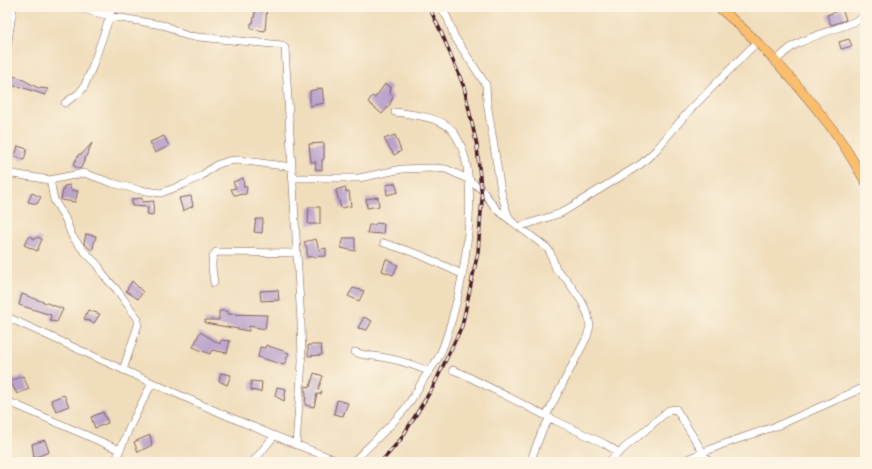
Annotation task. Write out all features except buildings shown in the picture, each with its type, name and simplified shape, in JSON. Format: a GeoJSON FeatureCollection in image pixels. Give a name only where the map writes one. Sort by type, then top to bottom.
{"type":"FeatureCollection","features":[{"type":"Feature","properties":{"kind":"main road"},"geometry":{"type":"LineString","coordinates":[[718,7],[776,61],[833,130],[865,181]]}},
{"type":"Feature","properties":{"kind":"street"},"geometry":{"type":"LineString","coordinates":[[7,48],[13,7]]}},
{"type":"Feature","properties":{"kind":"street"},"geometry":{"type":"LineString","coordinates":[[75,7],[110,16],[167,26],[182,34],[197,38],[284,46],[286,54],[301,322],[302,362],[296,445]]}},
{"type":"Feature","properties":{"kind":"street"},"geometry":{"type":"LineString","coordinates":[[65,104],[84,87],[92,68],[112,7]]}},
{"type":"Feature","properties":{"kind":"street"},"geometry":{"type":"LineString","coordinates":[[441,7],[448,19],[454,36],[486,85],[487,102],[499,177],[505,207],[510,220]]}},
{"type":"Feature","properties":{"kind":"street"},"geometry":{"type":"LineString","coordinates":[[776,61],[796,45],[816,36],[848,26],[865,17]]}},
{"type":"Feature","properties":{"kind":"street"},"geometry":{"type":"LineString","coordinates":[[519,227],[561,213],[641,164],[656,150],[693,107],[757,42]]}},
{"type":"Feature","properties":{"kind":"street"},"geometry":{"type":"LineString","coordinates":[[353,462],[404,410],[440,354],[447,335],[462,274],[469,215],[468,179],[464,158],[459,145],[448,126],[441,122],[425,117],[395,112]]}},
{"type":"Feature","properties":{"kind":"street"},"geometry":{"type":"LineString","coordinates":[[7,173],[50,180],[84,173],[112,183],[139,190],[161,193],[185,184],[201,176],[216,165],[228,161],[238,160],[292,167]]}},
{"type":"Feature","properties":{"kind":"street"},"geometry":{"type":"LineString","coordinates":[[292,178],[359,178],[402,169],[446,169],[468,179],[481,189],[492,206],[547,248],[556,269],[567,280],[582,302],[588,315],[590,326],[587,337],[548,417],[530,462]]}},
{"type":"Feature","properties":{"kind":"street"},"geometry":{"type":"LineString","coordinates":[[50,180],[54,200],[65,218],[72,236],[82,250],[98,265],[105,277],[117,290],[138,319],[138,325],[124,370]]}},
{"type":"Feature","properties":{"kind":"street"},"geometry":{"type":"LineString","coordinates":[[384,243],[418,254],[462,274]]}},
{"type":"Feature","properties":{"kind":"street"},"geometry":{"type":"LineString","coordinates":[[214,283],[212,263],[213,256],[216,252],[296,253]]}},
{"type":"Feature","properties":{"kind":"street"},"geometry":{"type":"LineString","coordinates":[[7,317],[152,383],[274,436],[341,462]]}},
{"type":"Feature","properties":{"kind":"street"},"geometry":{"type":"LineString","coordinates":[[355,352],[366,356],[386,357],[429,371]]}},
{"type":"Feature","properties":{"kind":"street"},"geometry":{"type":"LineString","coordinates":[[453,370],[605,444],[618,452]]}},
{"type":"Feature","properties":{"kind":"street"},"geometry":{"type":"LineString","coordinates":[[115,462],[131,424],[152,383]]}},
{"type":"Feature","properties":{"kind":"street"},"geometry":{"type":"LineString","coordinates":[[680,462],[721,445],[779,425],[865,387]]}},
{"type":"Feature","properties":{"kind":"street"},"geometry":{"type":"LineString","coordinates":[[7,402],[120,450]]}},
{"type":"Feature","properties":{"kind":"street"},"geometry":{"type":"LineString","coordinates":[[608,462],[618,452],[670,410],[676,409],[710,462]]}},
{"type":"Feature","properties":{"kind":"street"},"geometry":{"type":"LineString","coordinates":[[253,462],[274,436]]}},
{"type":"Feature","properties":{"kind":"railway"},"geometry":{"type":"LineString","coordinates":[[381,462],[401,439],[433,387],[462,326],[478,252],[482,199],[477,146],[464,87],[429,7]]}}]}
